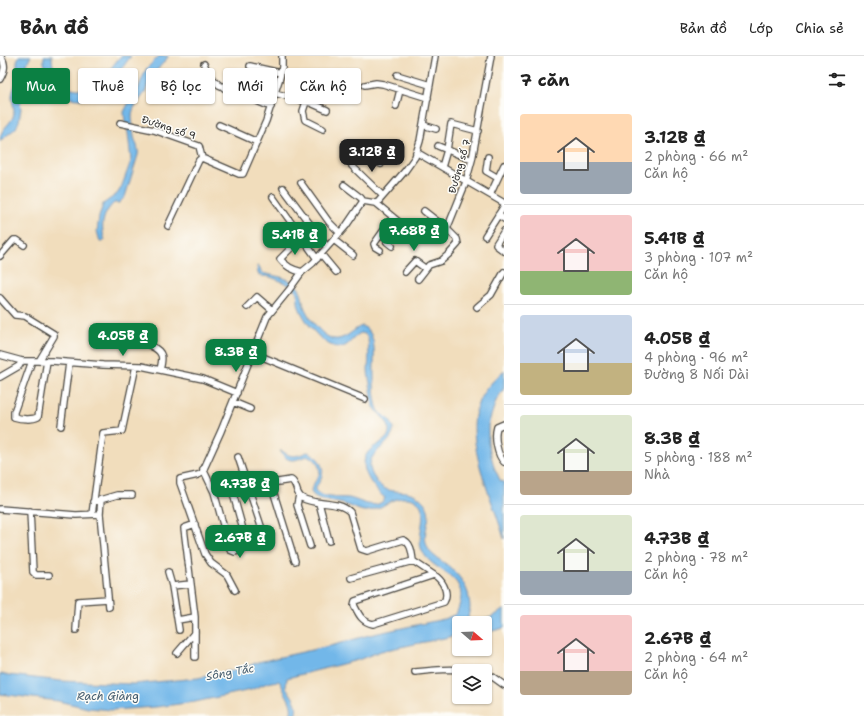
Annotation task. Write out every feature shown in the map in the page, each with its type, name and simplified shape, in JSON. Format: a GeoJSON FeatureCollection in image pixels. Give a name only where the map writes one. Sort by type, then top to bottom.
{"type":"FeatureCollection","features":[{"type":"Feature","properties":{"kind":"street"},"geometry":{"type":"LineString","coordinates":[[0,79],[5,66],[1,56]]}},
{"type":"Feature","properties":{"kind":"street"},"geometry":{"type":"LineString","coordinates":[[277,86],[281,73],[282,56]]}},
{"type":"Feature","properties":{"kind":"street"},"geometry":{"type":"LineString","coordinates":[[376,202],[412,162],[423,125],[435,56]]}},
{"type":"Feature","properties":{"kind":"street","name":"Đường số 7"},"geometry":{"type":"LineString","coordinates":[[447,229],[466,182],[472,160],[491,56]]}},
{"type":"Feature","properties":{"kind":"street"},"geometry":{"type":"LineString","coordinates":[[204,64],[213,79],[223,87]]}},
{"type":"Feature","properties":{"kind":"street"},"geometry":{"type":"LineString","coordinates":[[250,66],[281,73]]}},
{"type":"Feature","properties":{"kind":"street"},"geometry":{"type":"LineString","coordinates":[[398,76],[430,85]]}},
{"type":"Feature","properties":{"kind":"street"},"geometry":{"type":"LineString","coordinates":[[365,85],[376,83],[383,84],[428,98]]}},
{"type":"Feature","properties":{"kind":"street"},"geometry":{"type":"LineString","coordinates":[[396,106],[400,90]]}},
{"type":"Feature","properties":{"kind":"street"},"geometry":{"type":"LineString","coordinates":[[264,104],[271,107]]}},
{"type":"Feature","properties":{"kind":"street"},"geometry":{"type":"LineString","coordinates":[[168,226],[199,160],[202,158],[243,174],[266,122],[272,104]]}},
{"type":"Feature","properties":{"kind":"street"},"geometry":{"type":"LineString","coordinates":[[305,104],[303,111],[305,120],[323,129]]}},
{"type":"Feature","properties":{"kind":"street"},"geometry":{"type":"LineString","coordinates":[[311,104],[327,110]]}},
{"type":"Feature","properties":{"kind":"street","name":"Đường số 9"},"geometry":{"type":"LineString","coordinates":[[122,123],[154,130],[199,146],[202,158]]}},
{"type":"Feature","properties":{"kind":"street"},"geometry":{"type":"LineString","coordinates":[[442,167],[447,150],[451,124],[478,131]]}},
{"type":"Feature","properties":{"kind":"street"},"geometry":{"type":"LineString","coordinates":[[219,125],[257,142]]}},
{"type":"Feature","properties":{"kind":"street"},"geometry":{"type":"LineString","coordinates":[[423,125],[436,129]]}},
{"type":"Feature","properties":{"kind":"street"},"geometry":{"type":"LineString","coordinates":[[438,146],[472,160]]}},
{"type":"Feature","properties":{"kind":"street"},"geometry":{"type":"LineString","coordinates":[[416,152],[504,204],[486,236]]}},
{"type":"Feature","properties":{"kind":"street"},"geometry":{"type":"LineString","coordinates":[[381,164],[360,154],[357,155],[352,166],[383,196]]}},
{"type":"Feature","properties":{"kind":"street"},"geometry":{"type":"LineString","coordinates":[[488,157],[486,171],[498,178]]}},
{"type":"Feature","properties":{"kind":"street"},"geometry":{"type":"LineString","coordinates":[[490,195],[504,165]]}},
{"type":"Feature","properties":{"kind":"street"},"geometry":{"type":"LineString","coordinates":[[301,183],[329,222],[340,233]]}},
{"type":"Feature","properties":{"kind":"street"},"geometry":{"type":"LineString","coordinates":[[344,185],[363,201],[376,202],[399,222],[387,242],[392,246]]}},
{"type":"Feature","properties":{"kind":"street"},"geometry":{"type":"LineString","coordinates":[[283,188],[327,247]]}},
{"type":"Feature","properties":{"kind":"street"},"geometry":{"type":"LineString","coordinates":[[273,197],[301,238],[336,272]]}},
{"type":"Feature","properties":{"kind":"street"},"geometry":{"type":"LineString","coordinates":[[235,590],[227,575],[211,563],[205,554],[180,483],[180,479],[200,474],[203,469],[233,402],[267,317],[300,274],[319,256],[346,226],[363,201]]}},
{"type":"Feature","properties":{"kind":"street"},"geometry":{"type":"LineString","coordinates":[[418,279],[431,264],[441,261],[457,246],[458,241],[447,229],[424,211]]}},
{"type":"Feature","properties":{"kind":"street"},"geometry":{"type":"LineString","coordinates":[[498,215],[504,219]]}},
{"type":"Feature","properties":{"kind":"street"},"geometry":{"type":"LineString","coordinates":[[380,250],[375,247],[374,244],[393,217]]}},
{"type":"Feature","properties":{"kind":"street"},"geometry":{"type":"LineString","coordinates":[[504,231],[496,244],[504,251]]}},
{"type":"Feature","properties":{"kind":"street"},"geometry":{"type":"LineString","coordinates":[[300,274],[286,266],[280,259],[301,238]]}},
{"type":"Feature","properties":{"kind":"street"},"geometry":{"type":"LineString","coordinates":[[0,256],[14,240],[17,240],[24,245]]}},
{"type":"Feature","properties":{"kind":"street"},"geometry":{"type":"LineString","coordinates":[[334,240],[353,255]]}},
{"type":"Feature","properties":{"kind":"street"},"geometry":{"type":"LineString","coordinates":[[405,272],[415,261],[426,269]]}},
{"type":"Feature","properties":{"kind":"street"},"geometry":{"type":"LineString","coordinates":[[477,307],[491,295],[504,272]]}},
{"type":"Feature","properties":{"kind":"street"},"geometry":{"type":"LineString","coordinates":[[246,307],[257,297],[272,310]]}},
{"type":"Feature","properties":{"kind":"street"},"geometry":{"type":"LineString","coordinates":[[0,298],[15,316],[25,316],[54,334],[39,361]]}},
{"type":"Feature","properties":{"kind":"street"},"geometry":{"type":"LineString","coordinates":[[151,346],[158,349],[160,352],[162,359],[160,370]]}},
{"type":"Feature","properties":{"kind":"street"},"geometry":{"type":"LineString","coordinates":[[253,353],[365,399]]}},
{"type":"Feature","properties":{"kind":"street"},"geometry":{"type":"LineString","coordinates":[[0,356],[22,361],[47,361],[103,366],[136,366],[203,379],[237,392]]}},
{"type":"Feature","properties":{"kind":"street"},"geometry":{"type":"LineString","coordinates":[[0,377],[19,366],[22,361]]}},
{"type":"Feature","properties":{"kind":"street"},"geometry":{"type":"LineString","coordinates":[[32,361],[14,412],[14,417],[33,419],[38,417],[47,361]]}},
{"type":"Feature","properties":{"kind":"street"},"geometry":{"type":"LineString","coordinates":[[61,426],[69,363]]}},
{"type":"Feature","properties":{"kind":"street"},"geometry":{"type":"LineString","coordinates":[[92,514],[104,433],[122,431],[136,366]]}},
{"type":"Feature","properties":{"kind":"street"},"geometry":{"type":"LineString","coordinates":[[233,402],[250,409]]}},
{"type":"Feature","properties":{"kind":"street"},"geometry":{"type":"LineString","coordinates":[[504,424],[498,426],[496,429],[496,442],[500,456],[504,462]]}},
{"type":"Feature","properties":{"kind":"street"},"geometry":{"type":"LineString","coordinates":[[238,457],[268,547]]}},
{"type":"Feature","properties":{"kind":"street"},"geometry":{"type":"LineString","coordinates":[[203,469],[214,492],[230,550],[235,552],[244,549],[246,544],[232,490]]}},
{"type":"Feature","properties":{"kind":"street"},"geometry":{"type":"LineString","coordinates":[[214,492],[291,480],[295,483],[299,495],[297,505],[310,546]]}},
{"type":"Feature","properties":{"kind":"street"},"geometry":{"type":"LineString","coordinates":[[271,484],[295,561]]}},
{"type":"Feature","properties":{"kind":"street"},"geometry":{"type":"LineString","coordinates":[[93,502],[117,495],[132,495]]}},
{"type":"Feature","properties":{"kind":"street"},"geometry":{"type":"LineString","coordinates":[[299,495],[304,499],[318,504],[339,506],[350,512],[361,549],[363,551],[367,552],[403,540],[407,541],[413,561],[434,575],[440,580],[446,592],[444,602],[373,624],[361,619],[354,606],[356,601],[434,575]]}},
{"type":"Feature","properties":{"kind":"street"},"geometry":{"type":"LineString","coordinates":[[101,500],[100,514],[109,607]]}},
{"type":"Feature","properties":{"kind":"street"},"geometry":{"type":"LineString","coordinates":[[318,504],[329,541]]}},
{"type":"Feature","properties":{"kind":"street"},"geometry":{"type":"LineString","coordinates":[[0,509],[76,515],[100,514]]}},
{"type":"Feature","properties":{"kind":"street"},"geometry":{"type":"LineString","coordinates":[[30,511],[33,572],[36,575],[49,575]]}},
{"type":"Feature","properties":{"kind":"street"},"geometry":{"type":"LineString","coordinates":[[195,524],[184,528],[195,616],[195,657]]}},
{"type":"Feature","properties":{"kind":"street"},"geometry":{"type":"LineString","coordinates":[[351,578],[413,561]]}},
{"type":"Feature","properties":{"kind":"street"},"geometry":{"type":"LineString","coordinates":[[168,572],[172,586],[179,630]]}},
{"type":"Feature","properties":{"kind":"street"},"geometry":{"type":"LineString","coordinates":[[172,586],[191,584]]}},
{"type":"Feature","properties":{"kind":"street"},"geometry":{"type":"LineString","coordinates":[[76,630],[78,601],[108,599]]}},
{"type":"Feature","properties":{"kind":"street"},"geometry":{"type":"LineString","coordinates":[[178,620],[195,616]]}},
{"type":"Feature","properties":{"kind":"street"},"geometry":{"type":"LineString","coordinates":[[177,653],[195,632]]}},
{"type":"Feature","properties":{"kind":"street"},"geometry":{"type":"LineString","coordinates":[[416,672],[452,670]]}},
{"type":"Feature","properties":{"kind":"street"},"geometry":{"type":"LineString","coordinates":[[492,676],[504,685]]}},
{"type":"Feature","properties":{"kind":"water"},"geometry":{"type":"Polygon","coordinates":[[[19,56],[31,56],[25,68],[17,68],[19,56]]]}},
{"type":"Feature","properties":{"kind":"water"},"geometry":{"type":"Polygon","coordinates":[[[44,56],[52,56],[54,68],[46,68],[44,56]]]}},
{"type":"Feature","properties":{"kind":"water"},"geometry":{"type":"Polygon","coordinates":[[[121,56],[131,56],[122,68],[111,68],[121,56]]]}},
{"type":"Feature","properties":{"kind":"water"},"geometry":{"type":"Polygon","coordinates":[[[159,56],[168,56],[159,68],[147,68],[159,56]]]}},
{"type":"Feature","properties":{"kind":"water"},"geometry":{"type":"Polygon","coordinates":[[[146,69],[146,90],[138,102],[138,89],[146,69]]]}},
{"type":"Feature","properties":{"kind":"water"},"geometry":{"type":"Polygon","coordinates":[[[70,87],[78,89],[78,99],[70,98],[70,87]]]}},
{"type":"Feature","properties":{"kind":"water"},"geometry":{"type":"Polygon","coordinates":[[[13,104],[20,104],[19,121],[16,128],[0,141],[1,134],[13,117],[13,104]]]}},
{"type":"Feature","properties":{"kind":"water"},"geometry":{"type":"Polygon","coordinates":[[[128,104],[136,104],[132,112],[132,117],[138,155],[125,197],[119,203],[114,203],[105,215],[103,230],[105,240],[100,242],[97,231],[103,204],[117,194],[121,188],[131,161],[124,112],[128,104]]]}},
{"type":"Feature","properties":{"kind":"water","name":"Rạch Giàng"},"geometry":{"type":"Polygon","coordinates":[[[257,266],[259,266],[262,273],[283,278],[295,284],[300,291],[304,306],[309,316],[317,327],[327,336],[333,339],[342,338],[362,326],[371,334],[374,348],[375,400],[378,409],[390,421],[394,429],[389,440],[377,451],[371,460],[370,467],[372,474],[385,489],[414,494],[425,504],[429,516],[425,539],[428,549],[432,554],[446,564],[462,581],[468,593],[470,604],[468,616],[452,616],[452,636],[381,651],[358,660],[287,678],[286,687],[293,697],[297,708],[295,716],[290,716],[290,703],[281,683],[278,681],[267,683],[251,690],[195,702],[156,707],[112,710],[88,708],[58,701],[0,694],[0,674],[61,681],[133,684],[198,678],[243,668],[258,662],[334,645],[369,635],[444,619],[456,614],[460,601],[460,591],[457,583],[451,576],[428,559],[422,551],[420,536],[423,512],[421,506],[416,501],[408,498],[396,499],[373,510],[365,511],[318,498],[311,492],[319,475],[319,468],[314,459],[306,456],[295,460],[290,460],[280,451],[281,450],[293,456],[307,452],[311,453],[317,458],[323,472],[315,490],[322,495],[349,498],[373,505],[382,502],[385,498],[370,482],[364,461],[366,455],[371,449],[383,441],[389,433],[387,423],[372,403],[368,372],[368,338],[365,334],[361,333],[347,345],[338,347],[324,341],[311,328],[302,313],[295,289],[276,279],[258,274],[257,266]]]}},
{"type":"Feature","properties":{"kind":"water"},"geometry":{"type":"Polygon","coordinates":[[[504,370],[504,388],[496,401],[488,425],[488,443],[494,467],[500,480],[504,483],[504,539],[481,470],[474,434],[475,417],[479,401],[487,388],[504,370]]]}},
{"type":"Feature","properties":{"kind":"water","name":"Rạch Giàng"},"geometry":{"type":"Polygon","coordinates":[[[504,609],[504,628],[492,631],[492,617],[504,609]]]}},
{"type":"Feature","properties":{"kind":"water label","name":"Sông Tắc"},"geometry":{"type":"Point","coordinates":[230,672]}}]}
